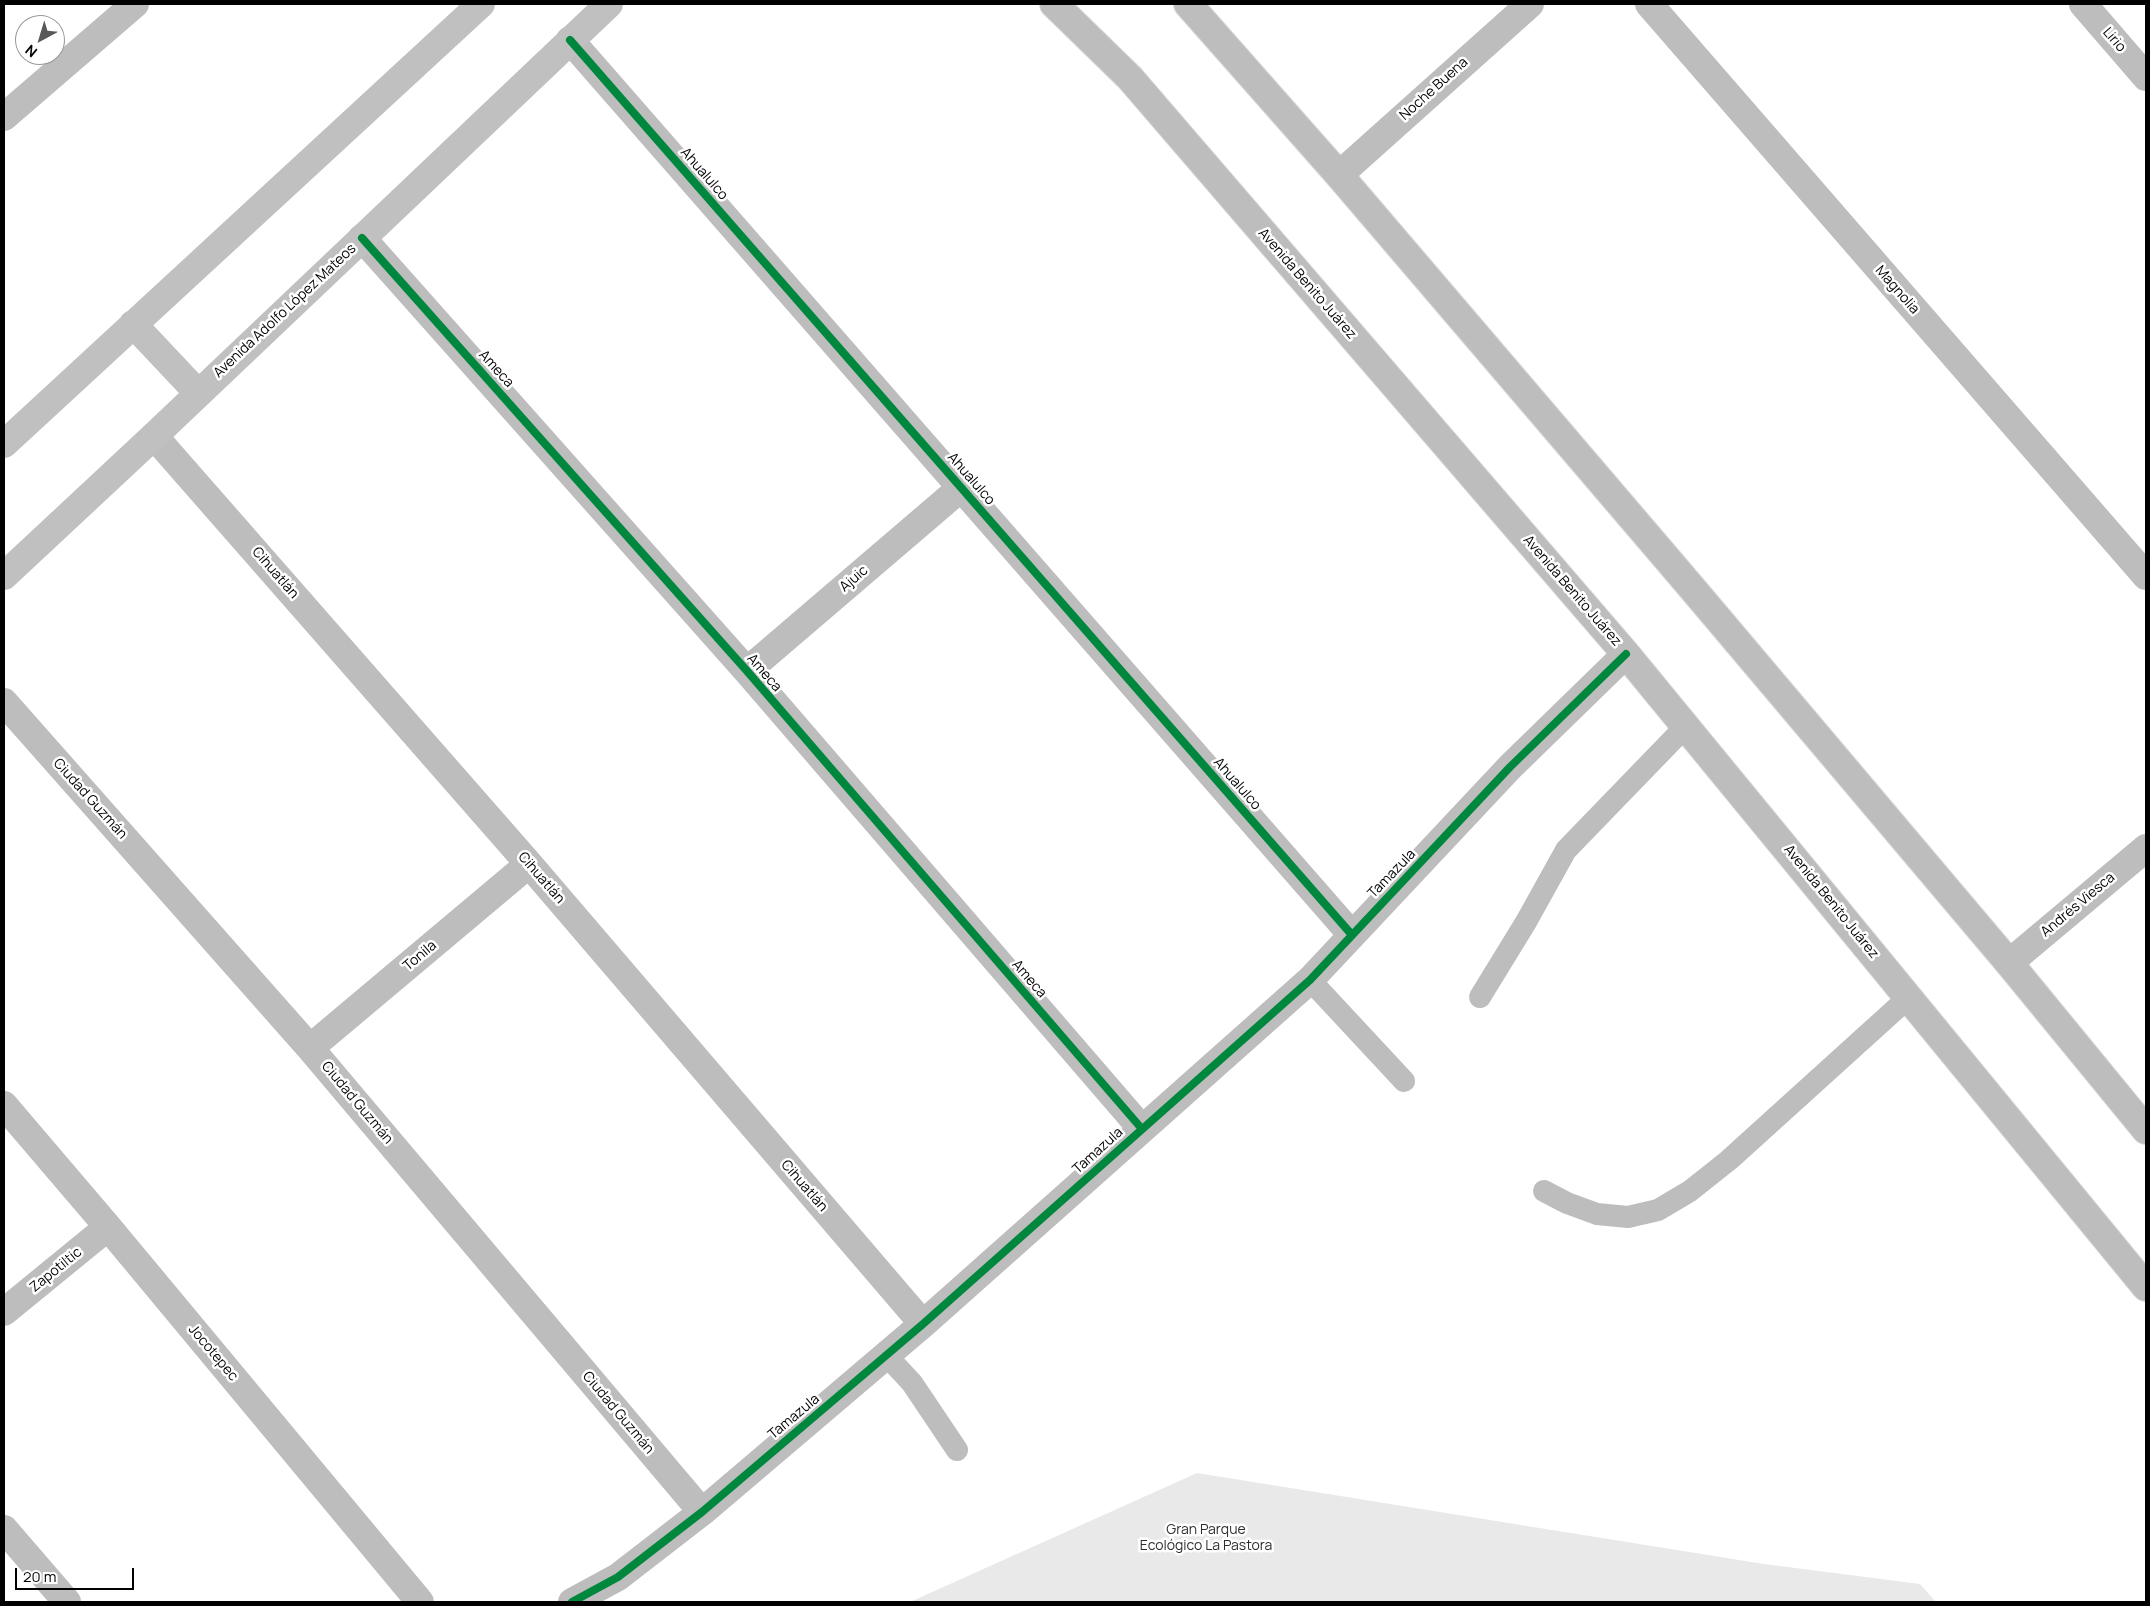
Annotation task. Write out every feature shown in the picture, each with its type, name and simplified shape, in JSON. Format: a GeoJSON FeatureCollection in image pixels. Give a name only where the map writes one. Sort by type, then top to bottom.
{"type":"FeatureCollection","features":[{"type":"Feature","properties":{"kind":"main road"},"geometry":{"type":"LineString","coordinates":[[4,444],[481,4]]}},
{"type":"Feature","properties":{"kind":"main road","name":"Avenida Adolfo López Mateos"},"geometry":{"type":"LineString","coordinates":[[4,576],[609,4]]}},
{"type":"Feature","properties":{"kind":"main road"},"geometry":{"type":"LineString","coordinates":[[133,324],[198,393]]}},
{"type":"Feature","properties":{"kind":"street"},"geometry":{"type":"LineString","coordinates":[[4,117],[135,4]]}},
{"type":"Feature","properties":{"kind":"street","name":"Avenida Benito Juárez"},"geometry":{"type":"LineString","coordinates":[[1054,4],[1130,78],[1626,654],[2146,1288]]}},
{"type":"Feature","properties":{"kind":"street"},"geometry":{"type":"LineString","coordinates":[[1188,4],[1339,175],[2009,963],[2146,1130]]}},
{"type":"Feature","properties":{"kind":"street","name":"Noche Buena"},"geometry":{"type":"LineString","coordinates":[[1339,175],[1530,4]]}},
{"type":"Feature","properties":{"kind":"street","name":"Magnolia"},"geometry":{"type":"LineString","coordinates":[[1649,4],[2146,576]]}},
{"type":"Feature","properties":{"kind":"street","name":"Lirio"},"geometry":{"type":"LineString","coordinates":[[2083,4],[2146,77]]}},
{"type":"Feature","properties":{"kind":"street","name":"Ahualulco"},"geometry":{"type":"LineString","coordinates":[[570,40],[1352,935]]}},
{"type":"Feature","properties":{"kind":"street","name":"Ameca"},"geometry":{"type":"LineString","coordinates":[[362,238],[747,672],[1142,1129]]}},
{"type":"Feature","properties":{"kind":"street","name":"Cihuatlán"},"geometry":{"type":"LineString","coordinates":[[154,436],[529,864],[923,1324]]}},
{"type":"Feature","properties":{"kind":"street","name":"Ajuic"},"geometry":{"type":"LineString","coordinates":[[747,672],[962,487]]}},
{"type":"Feature","properties":{"kind":"street","name":"Tamazula"},"geometry":{"type":"LineString","coordinates":[[572,1602],[618,1577],[702,1512],[923,1324],[1310,980],[1510,767],[1626,654]]}},
{"type":"Feature","properties":{"kind":"street","name":"Ciudad Guzmán"},"geometry":{"type":"LineString","coordinates":[[4,702],[310,1048],[702,1512]]}},
{"type":"Feature","properties":{"kind":"street","name":"Andrés Viesca"},"geometry":{"type":"LineString","coordinates":[[2009,963],[2146,848]]}},
{"type":"Feature","properties":{"kind":"street","name":"Tonila"},"geometry":{"type":"LineString","coordinates":[[310,1048],[529,864]]}},
{"type":"Feature","properties":{"kind":"street","name":"Jocotepec"},"geometry":{"type":"LineString","coordinates":[[4,1105],[420,1602]]}},
{"type":"Feature","properties":{"kind":"street","name":"Zapotiltic"},"geometry":{"type":"LineString","coordinates":[[4,1312],[108,1227]]}},
{"type":"Feature","properties":{"kind":"street"},"geometry":{"type":"LineString","coordinates":[[4,1529],[67,1602]]}},
{"type":"Feature","properties":{"kind":"lane"},"geometry":{"type":"LineString","coordinates":[[1480,997],[1526,922],[1566,850],[1686,726]]}},
{"type":"Feature","properties":{"kind":"lane"},"geometry":{"type":"LineString","coordinates":[[1310,980],[1404,1081]]}},
{"type":"Feature","properties":{"kind":"lane"},"geometry":{"type":"LineString","coordinates":[[1544,1191],[1567,1203],[1597,1214],[1628,1217],[1658,1210],[1690,1191],[1729,1160],[1908,997]]}},
{"type":"Feature","properties":{"kind":"lane"},"geometry":{"type":"LineString","coordinates":[[886,1355],[912,1383],[957,1450]]}},
{"type":"Feature","properties":{"kind":"green space","name":"Gran Parque Ecológico La Pastora"},"geometry":{"type":"Polygon","coordinates":[[[1197,1473],[1764,1564],[1920,1584],[1936,1602],[910,1602],[1197,1473]]]}},
{"type":"Feature","properties":{"kind":"cycle path"},"geometry":{"type":"LineString","coordinates":[[570,40],[1352,935]]}},
{"type":"Feature","properties":{"kind":"cycle path"},"geometry":{"type":"LineString","coordinates":[[362,238],[747,671],[1142,1129]]}},
{"type":"Feature","properties":{"kind":"cycle path"},"geometry":{"type":"LineString","coordinates":[[572,1602],[618,1577],[702,1512],[923,1324],[1310,980],[1510,767],[1626,654]]}}]}
